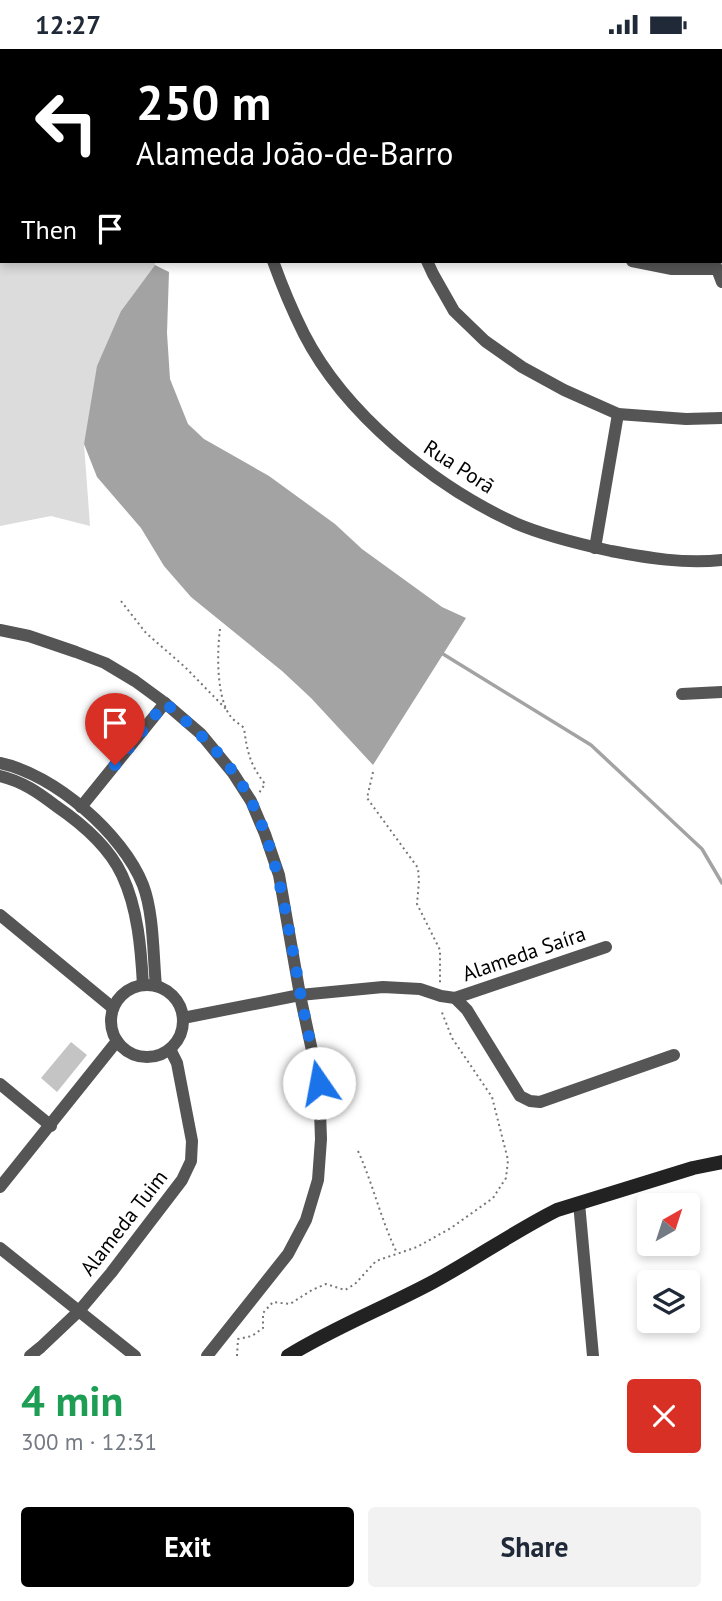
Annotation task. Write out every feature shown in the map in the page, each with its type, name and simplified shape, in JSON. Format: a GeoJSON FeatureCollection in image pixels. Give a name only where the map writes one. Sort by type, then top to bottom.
{"type":"FeatureCollection","features":[{"type":"Feature","properties":{"kind":"main road"},"geometry":{"type":"LineString","coordinates":[[288,1356],[310,1342],[433,1282],[557,1210],[693,1168],[722,1162]]}},
{"type":"Feature","properties":{"kind":"street","name":"Rua Porã"},"geometry":{"type":"LineString","coordinates":[[274,263],[305,336],[334,380],[396,448],[437,477],[513,522],[538,532],[595,548],[655,560],[722,560]]}},
{"type":"Feature","properties":{"kind":"street"},"geometry":{"type":"LineString","coordinates":[[428,263],[454,311],[485,341],[522,367],[564,390],[618,414],[686,419],[722,418]]}},
{"type":"Feature","properties":{"kind":"street"},"geometry":{"type":"LineString","coordinates":[[642,263],[672,269],[715,265],[722,282]]}},
{"type":"Feature","properties":{"kind":"street"},"geometry":{"type":"LineString","coordinates":[[595,548],[618,414]]}},
{"type":"Feature","properties":{"kind":"street"},"geometry":{"type":"LineString","coordinates":[[0,630],[29,636],[105,663],[165,703],[201,734],[233,773],[251,801],[279,876],[319,1083],[321,1139],[318,1180],[306,1220],[288,1254],[207,1356]]}},
{"type":"Feature","properties":{"kind":"street"},"geometry":{"type":"LineString","coordinates":[[682,694],[722,692]]}},
{"type":"Feature","properties":{"kind":"street"},"geometry":{"type":"LineString","coordinates":[[81,807],[165,703]]}},
{"type":"Feature","properties":{"kind":"street"},"geometry":{"type":"LineString","coordinates":[[0,763],[33,775],[81,807],[114,837],[132,863],[143,884],[148,902],[150,986]]}},
{"type":"Feature","properties":{"kind":"street"},"geometry":{"type":"LineString","coordinates":[[0,776],[28,786],[78,822],[103,847],[122,873],[130,894],[150,986]]}},
{"type":"Feature","properties":{"kind":"street"},"geometry":{"type":"LineString","coordinates":[[0,915],[113,1008]]}},
{"type":"Feature","properties":{"kind":"street","name":"Alameda Saíra"},"geometry":{"type":"LineString","coordinates":[[454,998],[606,947]]}},
{"type":"Feature","properties":{"kind":"street"},"geometry":{"type":"LineString","coordinates":[[150,986],[165,990],[173,997],[179,1005],[183,1027],[170,1049],[157,1056],[142,1057],[128,1052],[117,1041],[111,1020],[113,1008],[120,997],[131,989],[150,986]]}},
{"type":"Feature","properties":{"kind":"street"},"geometry":{"type":"LineString","coordinates":[[183,1018],[300,995],[393,987],[420,989],[454,998],[467,1010],[520,1096],[540,1102],[674,1055]]}},
{"type":"Feature","properties":{"kind":"street"},"geometry":{"type":"LineString","coordinates":[[0,1187],[117,1041]]}},
{"type":"Feature","properties":{"kind":"street","name":"Alameda Tuim"},"geometry":{"type":"LineString","coordinates":[[30,1356],[79,1311],[183,1180],[191,1161],[192,1142],[177,1063],[170,1049]]}},
{"type":"Feature","properties":{"kind":"street"},"geometry":{"type":"LineString","coordinates":[[0,1084],[51,1126]]}},
{"type":"Feature","properties":{"kind":"street"},"geometry":{"type":"LineString","coordinates":[[579,1203],[593,1356]]}},
{"type":"Feature","properties":{"kind":"street"},"geometry":{"type":"LineString","coordinates":[[0,1248],[135,1356]]}},
{"type":"Feature","properties":{"kind":"path"},"geometry":{"type":"LineString","coordinates":[[121,601],[146,632],[244,727],[246,748],[252,766],[265,784],[263,790],[251,801]]}},
{"type":"Feature","properties":{"kind":"path"},"geometry":{"type":"LineString","coordinates":[[220,629],[218,673],[227,710]]}},
{"type":"Feature","properties":{"kind":"path"},"geometry":{"type":"LineString","coordinates":[[237,1356],[238,1339],[252,1336],[263,1328],[263,1313],[273,1301],[290,1304],[326,1284],[345,1290],[355,1284],[376,1261],[417,1247],[452,1229],[493,1198],[506,1178],[508,1160],[492,1097],[452,1038],[441,1013],[440,950],[417,904],[418,868],[367,798],[373,772]]}},
{"type":"Feature","properties":{"kind":"path"},"geometry":{"type":"LineString","coordinates":[[358,1151],[397,1254]]}},
{"type":"Feature","properties":{"kind":"shaded area"},"geometry":{"type":"Polygon","coordinates":[[[0,263],[155,263],[121,311],[84,444],[90,526],[51,516],[0,526],[0,263]]]}},
{"type":"Feature","properties":{"kind":"shaded area"},"geometry":{"type":"Polygon","coordinates":[[[155,265],[169,272],[167,333],[170,379],[188,424],[204,439],[269,476],[442,607],[466,618],[373,765],[282,671],[191,597],[164,566],[141,528],[97,477],[84,444],[97,366],[121,311],[155,265]]]}},
{"type":"Feature","properties":{"kind":"building"},"geometry":{"type":"Polygon","coordinates":[[[71,1042],[87,1055],[57,1092],[41,1078],[71,1042]]]}},
{"type":"Feature","properties":{"kind":"waterway"},"geometry":{"type":"LineString","coordinates":[[443,654],[591,745],[702,849],[722,883]]}},
{"type":"Feature","properties":{"kind":"route"},"geometry":{"type":"LineString","coordinates":[[115,765],[165,703],[201,734],[233,773],[251,801],[279,876],[319,1083]]}}]}
